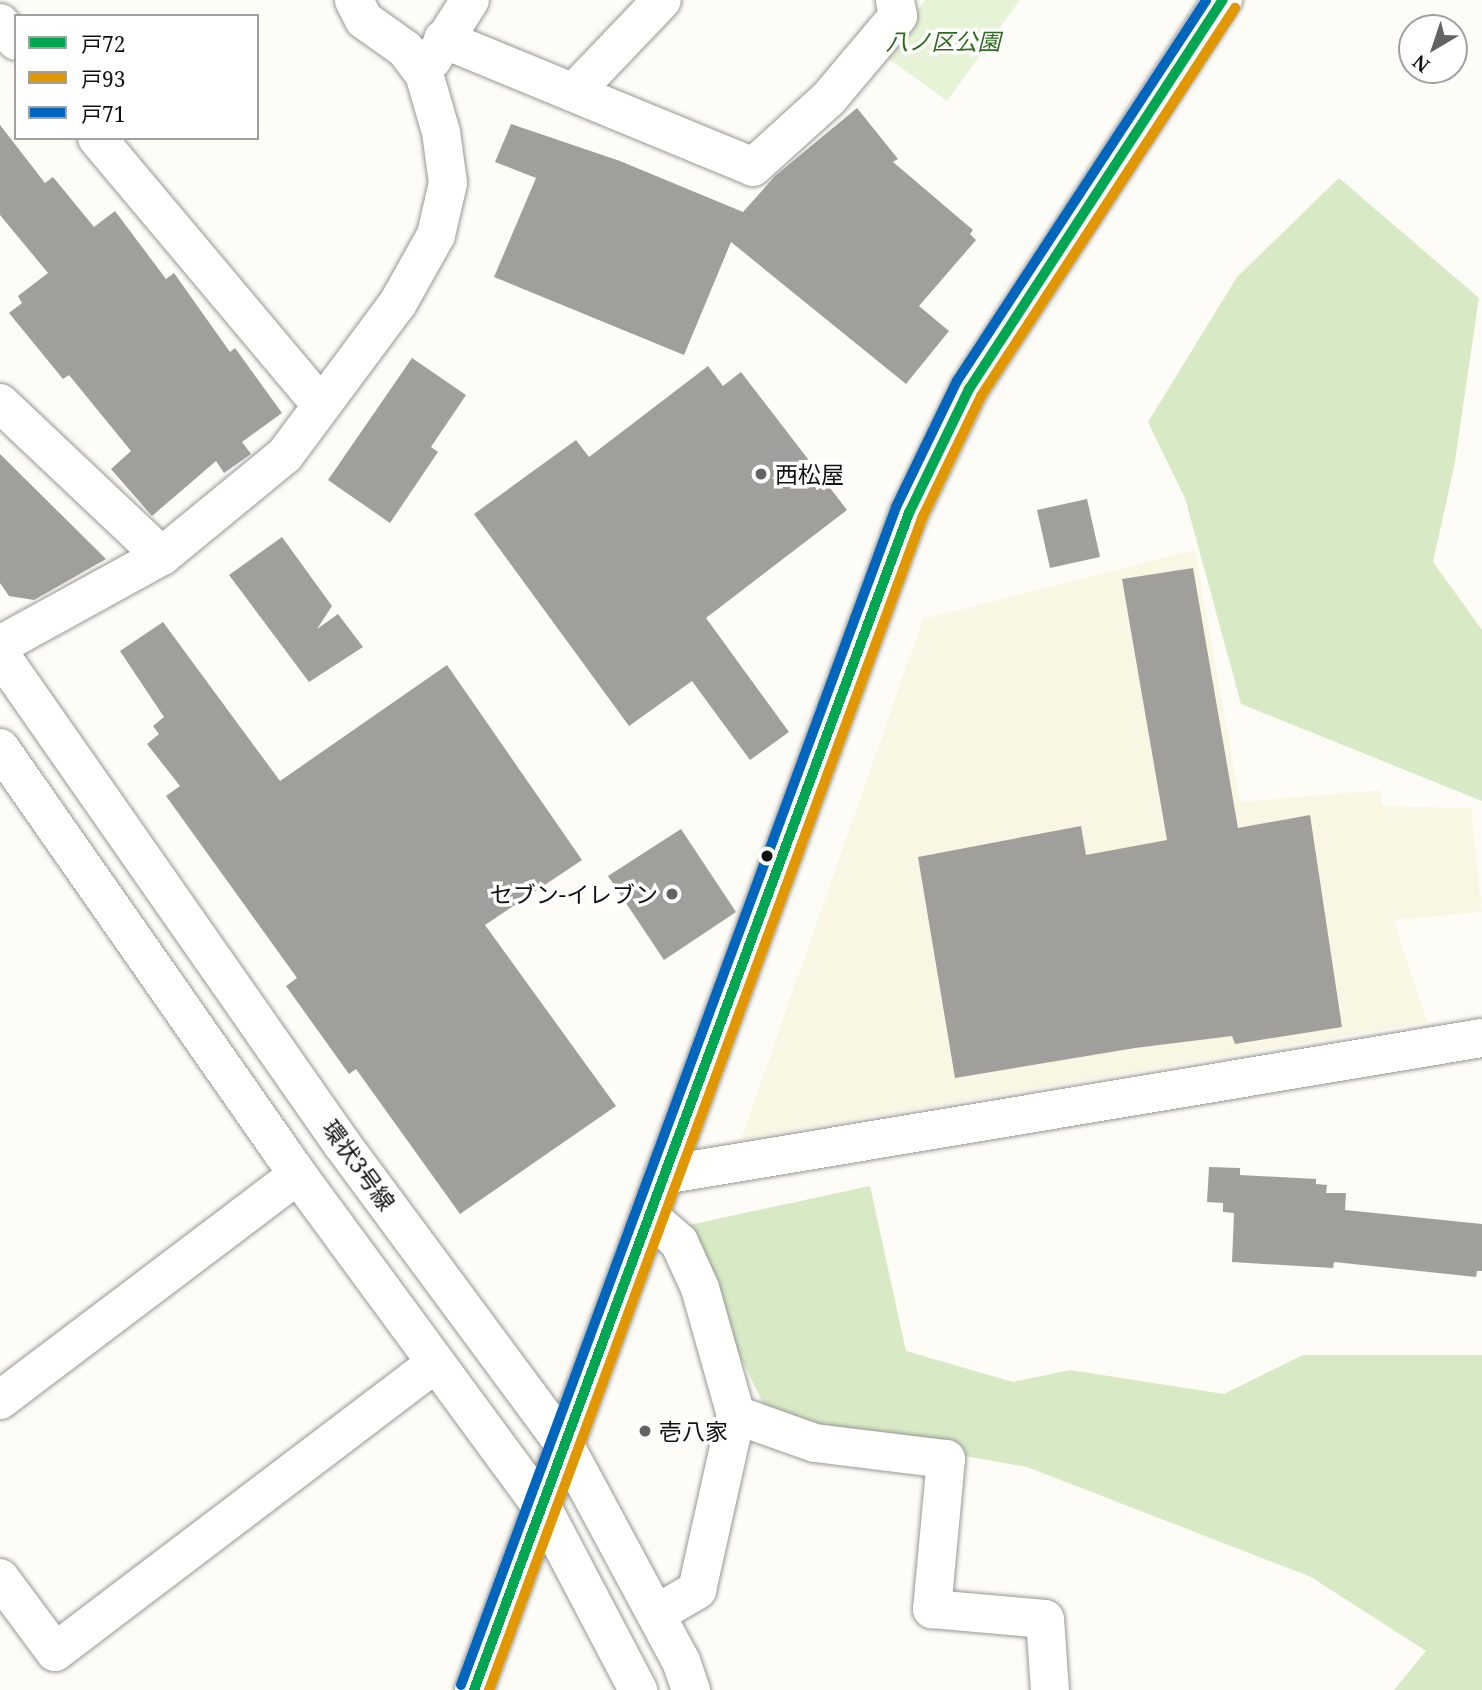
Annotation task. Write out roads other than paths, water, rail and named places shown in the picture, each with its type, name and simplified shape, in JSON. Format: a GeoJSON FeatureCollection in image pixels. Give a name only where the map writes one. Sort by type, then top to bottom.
{"type":"FeatureCollection","features":[{"type":"Feature","properties":{"kind":"street"},"geometry":{"type":"LineString","coordinates":[[0,645],[162,556],[285,455],[398,303],[436,235],[447,183],[441,132],[424,74],[405,49],[364,20],[354,0]]}},
{"type":"Feature","properties":{"kind":"street"},"geometry":{"type":"LineString","coordinates":[[424,74],[443,39],[470,0]]}},
{"type":"Feature","properties":{"kind":"street"},"geometry":{"type":"LineString","coordinates":[[576,90],[662,0]]}},
{"type":"Feature","properties":{"kind":"street"},"geometry":{"type":"LineString","coordinates":[[443,39],[576,90],[753,166],[828,98],[898,16],[895,0]]}},
{"type":"Feature","properties":{"kind":"street"},"geometry":{"type":"LineString","coordinates":[[474,1690],[909,513],[969,389],[1223,0]]}},
{"type":"Feature","properties":{"kind":"street"},"geometry":{"type":"LineString","coordinates":[[0,23],[14,39]]}},
{"type":"Feature","properties":{"kind":"street"},"geometry":{"type":"LineString","coordinates":[[99,140],[321,405]]}},
{"type":"Feature","properties":{"kind":"street"},"geometry":{"type":"LineString","coordinates":[[0,402],[162,556]]}},
{"type":"Feature","properties":{"kind":"street","name":"環状3号線"},"geometry":{"type":"LineString","coordinates":[[0,654],[342,1144],[564,1444],[656,1614],[691,1690]]}},
{"type":"Feature","properties":{"kind":"street"},"geometry":{"type":"LineString","coordinates":[[0,748],[298,1175],[542,1507],[639,1690]]}},
{"type":"Feature","properties":{"kind":"street"},"geometry":{"type":"LineString","coordinates":[[664,1175],[1482,1038]]}},
{"type":"Feature","properties":{"kind":"street"},"geometry":{"type":"LineString","coordinates":[[0,1400],[298,1175]]}},
{"type":"Feature","properties":{"kind":"street"},"geometry":{"type":"LineString","coordinates":[[649,1216],[678,1242],[700,1288],[736,1415],[697,1590],[656,1614]]}},
{"type":"Feature","properties":{"kind":"street"},"geometry":{"type":"LineString","coordinates":[[0,1578],[55,1652],[435,1364]]}},
{"type":"Feature","properties":{"kind":"street"},"geometry":{"type":"LineString","coordinates":[[736,1415],[815,1443],[946,1459],[932,1609],[1045,1619],[1050,1690]]}},
{"type":"Feature","properties":{"kind":"place","name":"西松屋"},"geometry":{"type":"Point","coordinates":[761,474]}},
{"type":"Feature","properties":{"kind":"place","name":"セブン-イレブン"},"geometry":{"type":"Point","coordinates":[672,894]}},
{"type":"Feature","properties":{"kind":"place","name":"壱八家"},"geometry":{"type":"Point","coordinates":[645,1431]}},
{"type":"Feature","properties":{"kind":"park label","name":"八ノ区公園"},"geometry":{"type":"Point","coordinates":[943,41]}}]}
